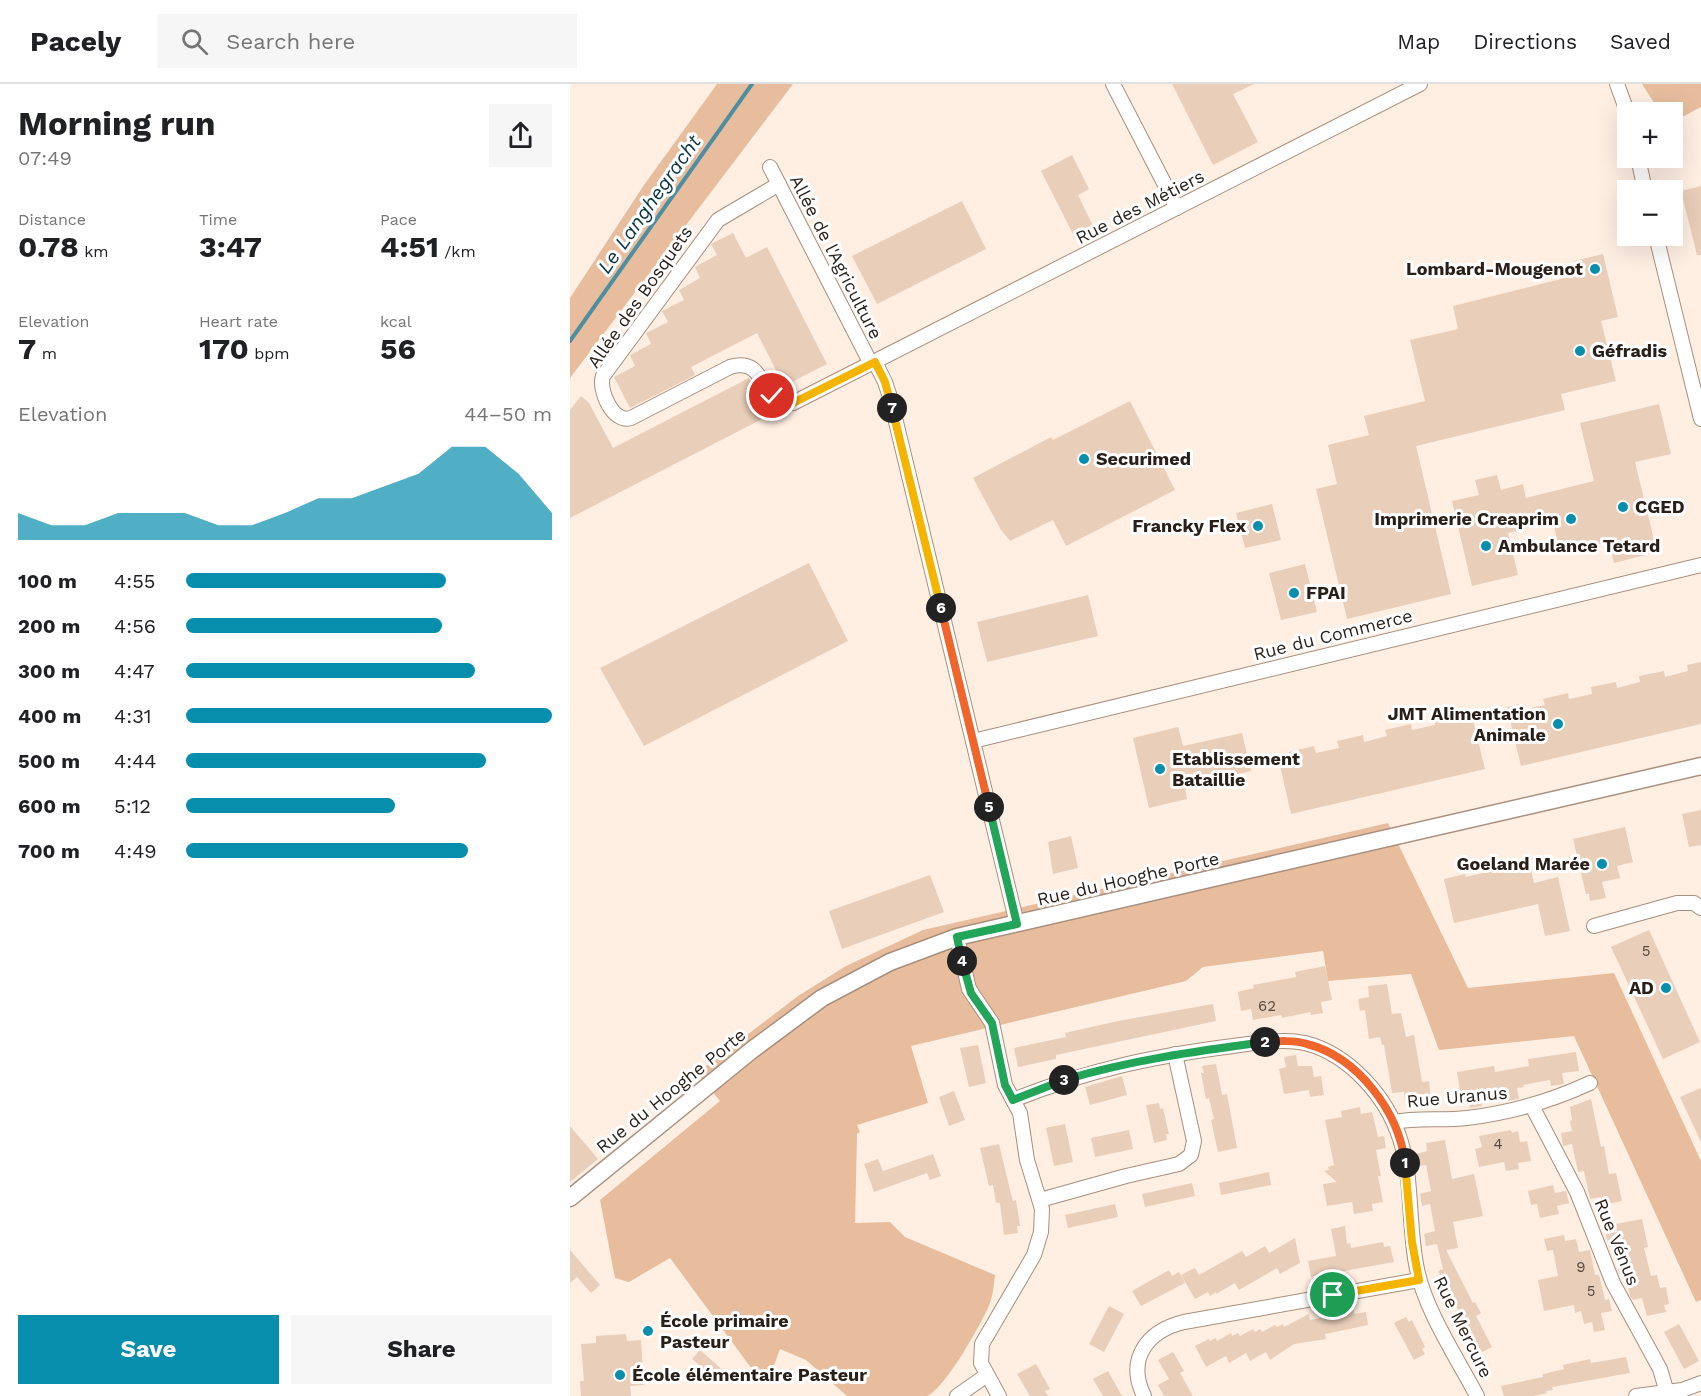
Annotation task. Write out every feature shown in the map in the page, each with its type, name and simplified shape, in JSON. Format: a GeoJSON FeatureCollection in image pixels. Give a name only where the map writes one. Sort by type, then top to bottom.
{"type":"FeatureCollection","features":[{"type":"Feature","properties":{"kind":"street"},"geometry":{"type":"LineString","coordinates":[[1113,84],[1177,208]]}},
{"type":"Feature","properties":{"kind":"street","name":"Rue des Métiers"},"geometry":{"type":"LineString","coordinates":[[873,363],[1420,84]]}},
{"type":"Feature","properties":{"kind":"street"},"geometry":{"type":"LineString","coordinates":[[1617,84],[1624,102]]}},
{"type":"Feature","properties":{"kind":"street","name":"Allée de l'Agriculture"},"geometry":{"type":"LineString","coordinates":[[770,167],[885,382],[890,397],[1017,924]]}},
{"type":"Feature","properties":{"kind":"street","name":"Allée des Bosquets"},"geometry":{"type":"LineString","coordinates":[[779,184],[718,220],[603,376],[601,385],[603,393],[616,416],[626,420],[730,367],[744,365],[752,367],[757,372],[775,398],[789,404],[873,363]]}},
{"type":"Feature","properties":{"kind":"street"},"geometry":{"type":"LineString","coordinates":[[1658,246],[1701,419]]}},
{"type":"Feature","properties":{"kind":"street","name":"Rue du Commerce"},"geometry":{"type":"LineString","coordinates":[[973,741],[1701,565]]}},
{"type":"Feature","properties":{"kind":"street","name":"Rue du Hooghe Porte"},"geometry":{"type":"LineString","coordinates":[[570,1198],[765,1039],[822,998],[896,960],[957,937],[1699,766]]}},
{"type":"Feature","properties":{"kind":"street"},"geometry":{"type":"LineString","coordinates":[[1594,926],[1677,903],[1694,903],[1701,908]]}},
{"type":"Feature","properties":{"kind":"street"},"geometry":{"type":"LineString","coordinates":[[957,937],[969,989],[992,1023],[1005,1085],[1020,1113],[1028,1160],[1043,1216],[1037,1247],[982,1344],[980,1357],[999,1396]]}},
{"type":"Feature","properties":{"kind":"street","name":"Rue Mercure"},"geometry":{"type":"LineString","coordinates":[[1013,1100],[1080,1076],[1119,1065],[1175,1054],[1270,1042],[1307,1044],[1330,1053],[1353,1069],[1370,1087],[1394,1122],[1404,1153],[1412,1242],[1419,1280],[1477,1396]]}},
{"type":"Feature","properties":{"kind":"street"},"geometry":{"type":"LineString","coordinates":[[1040,1200],[1179,1164],[1188,1159],[1193,1151],[1194,1141],[1175,1054]]}},
{"type":"Feature","properties":{"kind":"street","name":"Rue Uranus"},"geometry":{"type":"LineString","coordinates":[[1394,1122],[1412,1119],[1467,1118],[1532,1106],[1590,1083]]}},
{"type":"Feature","properties":{"kind":"street","name":"Rue Vénus"},"geometry":{"type":"LineString","coordinates":[[1532,1106],[1577,1192],[1613,1283],[1660,1369],[1668,1394]]}},
{"type":"Feature","properties":{"kind":"street"},"geometry":{"type":"LineString","coordinates":[[1144,1396],[1140,1388],[1138,1373],[1142,1351],[1150,1338],[1167,1327],[1419,1280]]}},
{"type":"Feature","properties":{"kind":"street"},"geometry":{"type":"LineString","coordinates":[[957,1396],[987,1375]]}},
{"type":"Feature","properties":{"kind":"street"},"geometry":{"type":"LineString","coordinates":[[1636,1396],[1668,1394],[1701,1383]]}},
{"type":"Feature","properties":{"kind":"shaded area"},"geometry":{"type":"Polygon","coordinates":[[[717,84],[793,84],[570,378],[570,298],[644,185],[717,84]]]}},
{"type":"Feature","properties":{"kind":"shaded area"},"geometry":{"type":"Polygon","coordinates":[[[1642,84],[1701,84],[1701,107],[1683,117],[1683,102],[1654,102],[1642,84]]]}},
{"type":"Feature","properties":{"kind":"shaded area"},"geometry":{"type":"Polygon","coordinates":[[[1388,823],[1468,988],[1614,973],[1701,1161],[1701,1300],[1696,1302],[1574,1036],[1439,1050],[1411,974],[1328,981],[1323,951],[1203,967],[1186,981],[911,1046],[928,1103],[857,1125],[860,1132],[857,1134],[855,1223],[890,1222],[905,1237],[995,1275],[990,1303],[979,1325],[953,1369],[935,1391],[927,1396],[847,1396],[806,1360],[780,1349],[770,1376],[763,1384],[670,1258],[629,1282],[615,1278],[600,1200],[720,1101],[697,1073],[798,996],[846,966],[923,930],[1388,823]]]}},
{"type":"Feature","properties":{"kind":"building"},"geometry":{"type":"Polygon","coordinates":[[[1172,84],[1254,84],[1233,94],[1258,142],[1213,165],[1172,84]]]}},
{"type":"Feature","properties":{"kind":"building"},"geometry":{"type":"Polygon","coordinates":[[[1072,155],[1089,189],[1078,195],[1093,226],[1074,236],[1041,171],[1072,155]]]}},
{"type":"Feature","properties":{"kind":"building"},"geometry":{"type":"Polygon","coordinates":[[[1701,186],[1701,255],[1697,255],[1683,199],[1683,190],[1701,186]]]}},
{"type":"Feature","properties":{"kind":"building"},"geometry":{"type":"Polygon","coordinates":[[[962,201],[986,249],[877,304],[852,256],[962,201]]]}},
{"type":"Feature","properties":{"kind":"building"},"geometry":{"type":"Polygon","coordinates":[[[733,233],[746,258],[767,247],[827,364],[784,386],[757,333],[691,367],[695,375],[630,408],[614,377],[635,366],[630,355],[651,344],[646,333],[668,322],[662,311],[684,300],[679,290],[700,278],[695,267],[717,255],[711,244],[733,233]]]}},
{"type":"Feature","properties":{"kind":"building"},"geometry":{"type":"Polygon","coordinates":[[[1603,254],[1618,317],[1601,321],[1616,381],[1561,394],[1565,410],[1416,446],[1451,594],[1347,619],[1316,489],[1337,484],[1328,445],[1369,435],[1364,416],[1425,401],[1410,340],[1458,329],[1453,306],[1577,275],[1574,261],[1603,254]]]}},
{"type":"Feature","properties":{"kind":"building"},"geometry":{"type":"Polygon","coordinates":[[[749,378],[768,416],[570,518],[570,410],[581,396],[589,403],[613,448],[749,378]]]}},
{"type":"Feature","properties":{"kind":"building","name":"Securimed"},"geometry":{"type":"Polygon","coordinates":[[[1130,401],[1175,490],[1066,546],[1053,520],[1010,541],[1001,530],[973,478],[1051,437],[1053,440],[1130,401]]]}},
{"type":"Feature","properties":{"kind":"building"},"geometry":{"type":"Polygon","coordinates":[[[1659,404],[1671,454],[1635,462],[1657,552],[1614,563],[1609,542],[1560,553],[1553,522],[1508,533],[1518,575],[1472,586],[1452,501],[1479,495],[1475,480],[1497,475],[1501,490],[1523,484],[1526,498],[1594,481],[1580,423],[1659,404]]]}},
{"type":"Feature","properties":{"kind":"building","name":"Francky Flex"},"geometry":{"type":"Polygon","coordinates":[[[1272,504],[1281,540],[1245,548],[1236,513],[1272,504]]]}},
{"type":"Feature","properties":{"kind":"building"},"geometry":{"type":"Polygon","coordinates":[[[809,563],[848,641],[644,746],[600,668],[809,563]]]}},
{"type":"Feature","properties":{"kind":"building"},"geometry":{"type":"Polygon","coordinates":[[[1305,564],[1317,612],[1281,620],[1269,573],[1305,564]]]}},
{"type":"Feature","properties":{"kind":"building"},"geometry":{"type":"Polygon","coordinates":[[[1088,595],[1098,636],[987,662],[977,622],[1088,595]]]}},
{"type":"Feature","properties":{"kind":"building"},"geometry":{"type":"Polygon","coordinates":[[[1701,662],[1701,724],[1521,766],[1507,707],[1520,704],[1521,710],[1545,705],[1543,699],[1568,693],[1569,699],[1592,694],[1591,687],[1616,682],[1617,688],[1640,682],[1639,676],[1664,671],[1665,677],[1688,671],[1687,665],[1701,662]]]}},
{"type":"Feature","properties":{"kind":"building"},"geometry":{"type":"Polygon","coordinates":[[[1459,713],[1460,719],[1472,716],[1485,769],[1291,814],[1279,761],[1290,759],[1289,752],[1314,746],[1316,753],[1339,748],[1337,741],[1363,735],[1364,742],[1387,736],[1385,730],[1411,724],[1412,730],[1435,725],[1434,718],[1459,713]]]}},
{"type":"Feature","properties":{"kind":"building"},"geometry":{"type":"Polygon","coordinates":[[[1178,727],[1183,746],[1242,733],[1251,771],[1185,787],[1187,799],[1149,808],[1133,738],[1178,727]]]}},
{"type":"Feature","properties":{"kind":"building"},"geometry":{"type":"Polygon","coordinates":[[[1701,810],[1701,845],[1689,847],[1682,814],[1701,810]]]}},
{"type":"Feature","properties":{"kind":"building","name":"Goeland Marée"},"geometry":{"type":"Polygon","coordinates":[[[1625,827],[1633,862],[1617,866],[1620,878],[1602,882],[1606,898],[1590,901],[1589,894],[1586,894],[1573,839],[1625,827]]]}},
{"type":"Feature","properties":{"kind":"building"},"geometry":{"type":"Polygon","coordinates":[[[1071,836],[1078,868],[1053,874],[1048,842],[1071,836]]]}},
{"type":"Feature","properties":{"kind":"building"},"geometry":{"type":"Polygon","coordinates":[[[1529,862],[1534,883],[1558,877],[1570,931],[1545,936],[1538,904],[1454,923],[1444,879],[1465,874],[1466,877],[1529,862]]]}},
{"type":"Feature","properties":{"kind":"building"},"geometry":{"type":"Polygon","coordinates":[[[930,875],[944,912],[842,949],[829,911],[930,875]]]}},
{"type":"Feature","properties":{"kind":"building"},"geometry":{"type":"Polygon","coordinates":[[[1649,930],[1700,1042],[1663,1059],[1611,947],[1649,930]]]}},
{"type":"Feature","properties":{"kind":"building"},"geometry":{"type":"Polygon","coordinates":[[[1325,966],[1332,1000],[1321,1002],[1323,1013],[1311,1015],[1310,1012],[1282,1018],[1281,1015],[1253,1020],[1251,1009],[1241,1011],[1238,992],[1254,988],[1253,985],[1296,977],[1295,972],[1325,966]]]}},
{"type":"Feature","properties":{"kind":"building"},"geometry":{"type":"Polygon","coordinates":[[[1387,984],[1392,1014],[1401,1013],[1406,1037],[1414,1035],[1422,1082],[1429,1081],[1431,1102],[1411,1105],[1410,1099],[1405,1100],[1404,1092],[1392,1093],[1384,1045],[1380,1037],[1369,1039],[1365,1010],[1360,1011],[1358,999],[1369,997],[1368,986],[1387,984]]]}},
{"type":"Feature","properties":{"kind":"building"},"geometry":{"type":"Polygon","coordinates":[[[1213,1004],[1216,1021],[1056,1055],[1056,1059],[1018,1067],[1014,1048],[1066,1037],[1065,1033],[1118,1021],[1213,1004]]]}},
{"type":"Feature","properties":{"kind":"building"},"geometry":{"type":"Polygon","coordinates":[[[978,1045],[986,1083],[969,1087],[960,1048],[978,1045]]]}},
{"type":"Feature","properties":{"kind":"building"},"geometry":{"type":"Polygon","coordinates":[[[1576,1052],[1579,1071],[1562,1073],[1564,1084],[1551,1086],[1550,1080],[1523,1085],[1524,1087],[1517,1088],[1519,1099],[1507,1101],[1505,1093],[1481,1096],[1482,1106],[1470,1108],[1468,1097],[1461,1098],[1457,1072],[1494,1066],[1495,1072],[1529,1066],[1528,1059],[1576,1052]]]}},
{"type":"Feature","properties":{"kind":"building"},"geometry":{"type":"Polygon","coordinates":[[[1296,1055],[1298,1066],[1312,1066],[1314,1077],[1321,1076],[1324,1095],[1310,1097],[1309,1090],[1284,1094],[1279,1069],[1286,1067],[1284,1057],[1296,1055]]]}},
{"type":"Feature","properties":{"kind":"building"},"geometry":{"type":"Polygon","coordinates":[[[1216,1064],[1222,1095],[1227,1094],[1237,1148],[1218,1152],[1211,1120],[1214,1119],[1209,1098],[1206,1099],[1201,1073],[1204,1073],[1202,1066],[1216,1064]]]}},
{"type":"Feature","properties":{"kind":"building"},"geometry":{"type":"Polygon","coordinates":[[[1122,1076],[1127,1095],[1090,1105],[1085,1087],[1122,1076]]]}},
{"type":"Feature","properties":{"kind":"building"},"geometry":{"type":"Polygon","coordinates":[[[1701,1088],[1701,1142],[1680,1097],[1701,1088]]]}},
{"type":"Feature","properties":{"kind":"building"},"geometry":{"type":"Polygon","coordinates":[[[954,1091],[965,1120],[949,1126],[939,1097],[954,1091]]]}},
{"type":"Feature","properties":{"kind":"building"},"geometry":{"type":"Polygon","coordinates":[[[1591,1099],[1609,1174],[1616,1173],[1622,1201],[1603,1205],[1601,1197],[1590,1199],[1584,1171],[1578,1172],[1572,1144],[1563,1146],[1561,1133],[1572,1131],[1570,1107],[1591,1099]]]}},
{"type":"Feature","properties":{"kind":"building"},"geometry":{"type":"Polygon","coordinates":[[[1159,1103],[1160,1109],[1163,1108],[1169,1134],[1166,1134],[1167,1140],[1154,1143],[1146,1105],[1159,1103]]]}},
{"type":"Feature","properties":{"kind":"building"},"geometry":{"type":"Polygon","coordinates":[[[1360,1107],[1361,1114],[1372,1112],[1378,1137],[1384,1136],[1386,1148],[1376,1150],[1383,1202],[1372,1204],[1373,1211],[1354,1214],[1352,1202],[1327,1206],[1323,1184],[1337,1182],[1324,1171],[1334,1165],[1325,1120],[1342,1117],[1341,1111],[1360,1107]]]}},
{"type":"Feature","properties":{"kind":"building"},"geometry":{"type":"Polygon","coordinates":[[[1065,1124],[1073,1162],[1054,1166],[1046,1128],[1065,1124]]]}},
{"type":"Feature","properties":{"kind":"building"},"geometry":{"type":"Polygon","coordinates":[[[570,1126],[598,1159],[570,1182],[570,1126]]]}},
{"type":"Feature","properties":{"kind":"building"},"geometry":{"type":"Polygon","coordinates":[[[1129,1130],[1133,1149],[1095,1157],[1091,1138],[1129,1130]]]}},
{"type":"Feature","properties":{"kind":"building"},"geometry":{"type":"Polygon","coordinates":[[[1511,1130],[1512,1133],[1518,1131],[1520,1142],[1527,1141],[1531,1161],[1518,1163],[1519,1169],[1506,1171],[1504,1162],[1479,1167],[1475,1149],[1482,1147],[1479,1136],[1511,1130]]]}},
{"type":"Feature","properties":{"kind":"building"},"geometry":{"type":"Polygon","coordinates":[[[1445,1140],[1452,1179],[1474,1174],[1483,1216],[1453,1222],[1458,1248],[1446,1250],[1473,1303],[1475,1302],[1481,1313],[1476,1316],[1492,1347],[1478,1354],[1438,1271],[1443,1269],[1437,1244],[1426,1246],[1424,1234],[1435,1231],[1430,1204],[1422,1206],[1420,1194],[1431,1191],[1426,1165],[1419,1166],[1416,1154],[1427,1151],[1426,1143],[1445,1140]]]}},
{"type":"Feature","properties":{"kind":"building"},"geometry":{"type":"Polygon","coordinates":[[[999,1144],[1013,1201],[1016,1200],[1020,1226],[1017,1226],[1018,1233],[1004,1235],[1000,1203],[996,1203],[993,1185],[989,1186],[980,1148],[999,1144]]]}},
{"type":"Feature","properties":{"kind":"building"},"geometry":{"type":"Polygon","coordinates":[[[933,1154],[941,1176],[930,1180],[927,1173],[874,1192],[864,1164],[878,1159],[883,1171],[933,1154]]]}},
{"type":"Feature","properties":{"kind":"building"},"geometry":{"type":"Polygon","coordinates":[[[1269,1172],[1271,1185],[1221,1195],[1219,1183],[1269,1172]]]}},
{"type":"Feature","properties":{"kind":"building"},"geometry":{"type":"Polygon","coordinates":[[[1192,1183],[1195,1196],[1145,1207],[1142,1194],[1192,1183]]]}},
{"type":"Feature","properties":{"kind":"building"},"geometry":{"type":"Polygon","coordinates":[[[1553,1185],[1555,1193],[1566,1191],[1569,1203],[1557,1206],[1559,1214],[1540,1218],[1537,1204],[1531,1205],[1528,1191],[1553,1185]]]}},
{"type":"Feature","properties":{"kind":"building"},"geometry":{"type":"Polygon","coordinates":[[[1115,1204],[1118,1217],[1068,1228],[1065,1215],[1115,1204]]]}},
{"type":"Feature","properties":{"kind":"building"},"geometry":{"type":"Polygon","coordinates":[[[1642,1219],[1648,1247],[1644,1248],[1651,1276],[1657,1275],[1660,1288],[1666,1287],[1669,1304],[1664,1305],[1666,1312],[1647,1316],[1642,1298],[1633,1300],[1625,1273],[1619,1274],[1614,1246],[1609,1247],[1606,1234],[1617,1232],[1616,1224],[1642,1219]]]}},
{"type":"Feature","properties":{"kind":"building"},"geometry":{"type":"Polygon","coordinates":[[[1345,1226],[1347,1244],[1350,1243],[1351,1248],[1383,1242],[1384,1247],[1390,1246],[1394,1262],[1311,1277],[1308,1261],[1336,1256],[1331,1229],[1345,1226]]]}},
{"type":"Feature","properties":{"kind":"building"},"geometry":{"type":"Polygon","coordinates":[[[1564,1235],[1565,1241],[1576,1239],[1579,1252],[1590,1250],[1595,1275],[1599,1275],[1605,1300],[1609,1299],[1612,1311],[1601,1313],[1605,1330],[1594,1332],[1592,1322],[1584,1324],[1581,1311],[1575,1313],[1574,1305],[1544,1311],[1538,1280],[1558,1276],[1553,1250],[1547,1251],[1544,1239],[1564,1235]]]}},
{"type":"Feature","properties":{"kind":"building"},"geometry":{"type":"Polygon","coordinates":[[[1295,1238],[1300,1263],[1280,1274],[1277,1268],[1239,1290],[1235,1283],[1216,1294],[1216,1292],[1210,1296],[1208,1292],[1195,1299],[1181,1275],[1195,1268],[1199,1275],[1242,1251],[1246,1257],[1265,1246],[1269,1253],[1295,1238]]]}},
{"type":"Feature","properties":{"kind":"building"},"geometry":{"type":"Polygon","coordinates":[[[570,1250],[600,1285],[591,1293],[577,1277],[570,1283],[570,1250]]]}},
{"type":"Feature","properties":{"kind":"building"},"geometry":{"type":"Polygon","coordinates":[[[1169,1270],[1172,1276],[1179,1272],[1185,1283],[1141,1306],[1132,1291],[1169,1270]]]}},
{"type":"Feature","properties":{"kind":"building"},"geometry":{"type":"Polygon","coordinates":[[[1109,1306],[1124,1314],[1104,1352],[1089,1344],[1109,1306]]]}},
{"type":"Feature","properties":{"kind":"building"},"geometry":{"type":"Polygon","coordinates":[[[1354,1311],[1354,1314],[1366,1312],[1368,1325],[1325,1334],[1326,1339],[1294,1344],[1270,1360],[1266,1352],[1250,1361],[1246,1353],[1229,1363],[1226,1356],[1206,1367],[1195,1346],[1209,1339],[1210,1341],[1216,1338],[1217,1341],[1231,1333],[1232,1336],[1238,1333],[1240,1336],[1253,1329],[1255,1332],[1260,1329],[1262,1332],[1275,1325],[1277,1327],[1283,1324],[1284,1327],[1309,1314],[1310,1320],[1354,1311]]]}},
{"type":"Feature","properties":{"kind":"building"},"geometry":{"type":"Polygon","coordinates":[[[1406,1317],[1409,1322],[1412,1320],[1425,1347],[1422,1349],[1425,1354],[1414,1360],[1394,1323],[1406,1317]]]}},
{"type":"Feature","properties":{"kind":"building"},"geometry":{"type":"Polygon","coordinates":[[[1679,1324],[1699,1361],[1684,1369],[1664,1332],[1679,1324]]]}},
{"type":"Feature","properties":{"kind":"building"},"geometry":{"type":"Polygon","coordinates":[[[626,1334],[627,1341],[641,1340],[644,1385],[630,1386],[631,1396],[581,1396],[580,1381],[584,1381],[581,1344],[596,1343],[596,1336],[626,1334]]]}},
{"type":"Feature","properties":{"kind":"building"},"geometry":{"type":"Polygon","coordinates":[[[700,1350],[725,1372],[717,1381],[692,1359],[700,1350]]]}},
{"type":"Feature","properties":{"kind":"building"},"geometry":{"type":"Polygon","coordinates":[[[1173,1352],[1184,1371],[1180,1373],[1193,1396],[1164,1396],[1158,1385],[1169,1379],[1158,1360],[1173,1352]]]}},
{"type":"Feature","properties":{"kind":"building"},"geometry":{"type":"Polygon","coordinates":[[[1626,1357],[1630,1373],[1552,1387],[1553,1390],[1546,1391],[1547,1393],[1533,1396],[1504,1396],[1501,1386],[1543,1377],[1543,1374],[1564,1369],[1563,1365],[1590,1359],[1591,1363],[1626,1357]]]}},
{"type":"Feature","properties":{"kind":"building"},"geometry":{"type":"Polygon","coordinates":[[[1036,1364],[1050,1389],[1045,1391],[1048,1396],[1030,1396],[1017,1374],[1036,1364]]]}},
{"type":"Feature","properties":{"kind":"building"},"geometry":{"type":"Polygon","coordinates":[[[1108,1371],[1122,1396],[1103,1396],[1093,1379],[1108,1371]]]}},
{"type":"Feature","properties":{"kind":"waterway","name":"Le Langhegracht"},"geometry":{"type":"LineString","coordinates":[[570,341],[752,84]]}},
{"type":"Feature","properties":{"kind":"place","name":"Lombard-Mougenot"},"geometry":{"type":"Point","coordinates":[1595,269]}},
{"type":"Feature","properties":{"kind":"place","name":"Géfradis"},"geometry":{"type":"Point","coordinates":[1580,351]}},
{"type":"Feature","properties":{"kind":"place","name":"Securimed"},"geometry":{"type":"Point","coordinates":[1084,459]}},
{"type":"Feature","properties":{"kind":"place","name":"CGED"},"geometry":{"type":"Point","coordinates":[1623,507]}},
{"type":"Feature","properties":{"kind":"place","name":"Imprimerie Creaprim"},"geometry":{"type":"Point","coordinates":[1571,519]}},
{"type":"Feature","properties":{"kind":"place","name":"Francky Flex"},"geometry":{"type":"Point","coordinates":[1258,526]}},
{"type":"Feature","properties":{"kind":"place","name":"Ambulance Tetard"},"geometry":{"type":"Point","coordinates":[1486,546]}},
{"type":"Feature","properties":{"kind":"place","name":"FPAI"},"geometry":{"type":"Point","coordinates":[1294,593]}},
{"type":"Feature","properties":{"kind":"place","name":"JMT Alimentation Animale"},"geometry":{"type":"Point","coordinates":[1558,724]}},
{"type":"Feature","properties":{"kind":"place","name":"Etablissement Bataillie"},"geometry":{"type":"Point","coordinates":[1160,769]}},
{"type":"Feature","properties":{"kind":"place","name":"Goeland Marée"},"geometry":{"type":"Point","coordinates":[1602,864]}},
{"type":"Feature","properties":{"kind":"place","name":"AD"},"geometry":{"type":"Point","coordinates":[1666,988]}},
{"type":"Feature","properties":{"kind":"place","name":"École primaire Pasteur"},"geometry":{"type":"Point","coordinates":[648,1331]}},
{"type":"Feature","properties":{"kind":"place","name":"École élémentaire Pasteur"},"geometry":{"type":"Point","coordinates":[620,1375]}},
{"type":"Feature","properties":{"kind":"route"},"geometry":{"type":"LineString","coordinates":[[772,396],[781,402],[793,403],[875,362],[885,382],[1017,924],[957,937],[969,989],[992,1023],[1005,1085],[1013,1100],[1080,1076],[1140,1060],[1175,1054],[1290,1041],[1322,1049],[1337,1057],[1353,1069],[1370,1087],[1389,1114],[1400,1138],[1405,1161],[1412,1242],[1419,1280],[1333,1295]]}}]}
